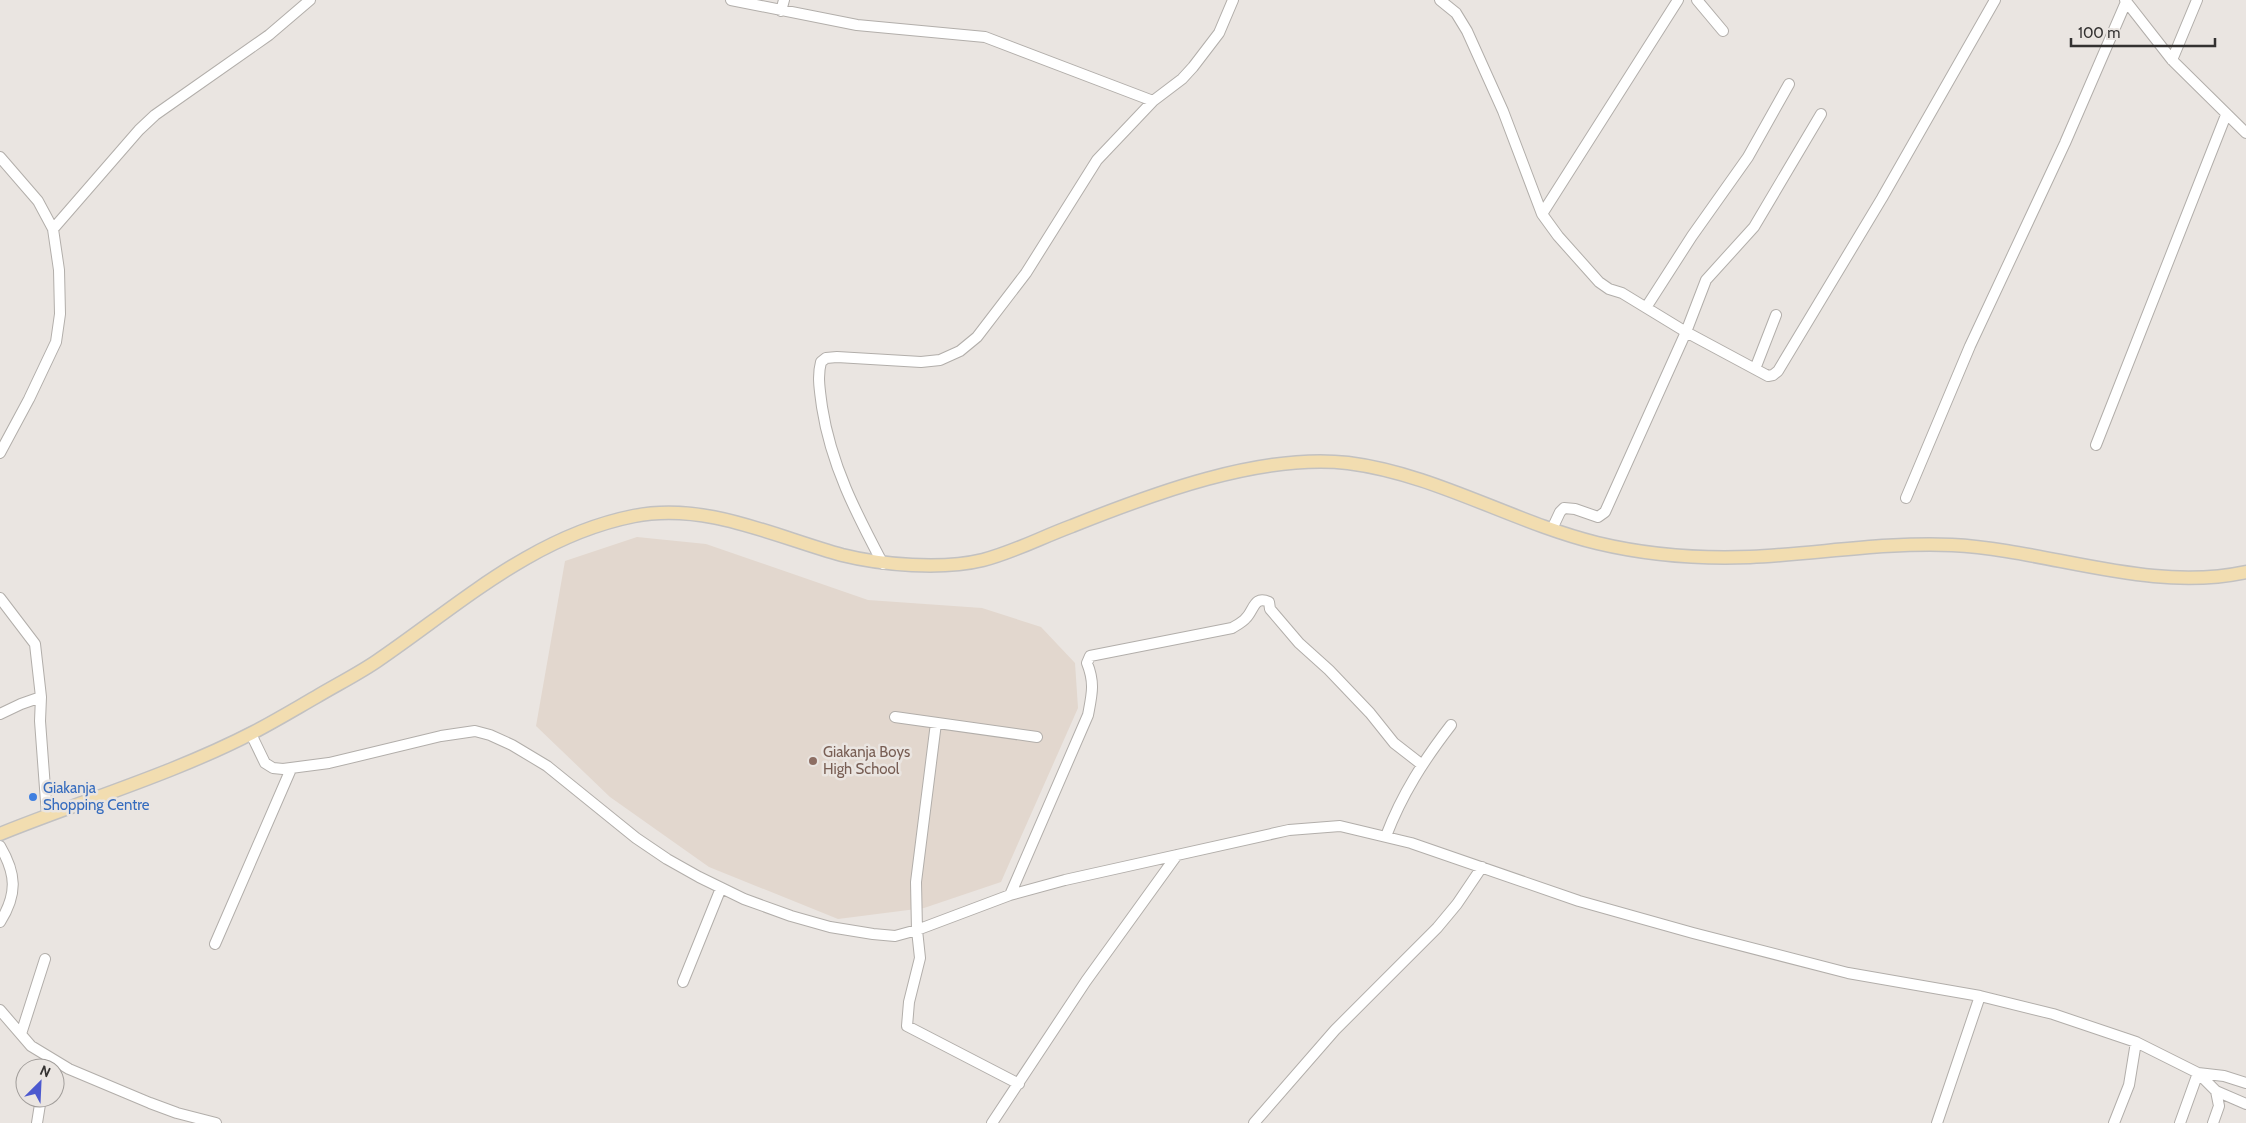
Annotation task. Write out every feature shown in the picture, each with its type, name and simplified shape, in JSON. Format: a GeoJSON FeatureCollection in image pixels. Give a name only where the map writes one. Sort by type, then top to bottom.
{"type":"FeatureCollection","features":[{"type":"Feature","properties":{"kind":"main road"},"geometry":{"type":"LineString","coordinates":[[0,834],[116,791],[251,734],[371,665],[461,599],[520,560],[581,530],[610,521],[645,514],[715,516],[782,535],[838,554],[882,564],[952,564],[982,560],[1031,544],[1062,529],[1137,500],[1241,471],[1274,465],[1343,463],[1416,479],[1552,529],[1593,542],[1631,550],[1685,557],[1749,557],[1931,544],[2002,550],[2150,576],[2192,578],[2246,572]]}},
{"type":"Feature","properties":{"kind":"street"},"geometry":{"type":"LineString","coordinates":[[53,229],[139,130],[155,115],[268,34],[310,0]]}},
{"type":"Feature","properties":{"kind":"street"},"geometry":{"type":"LineString","coordinates":[[731,0],[857,25],[985,37],[1153,101]]}},
{"type":"Feature","properties":{"kind":"street"},"geometry":{"type":"LineString","coordinates":[[781,11],[784,0]]}},
{"type":"Feature","properties":{"kind":"street"},"geometry":{"type":"LineString","coordinates":[[882,564],[848,498],[835,465],[826,433],[818,375],[821,362],[826,358],[838,357],[921,362],[940,360],[960,351],[977,337],[1026,273],[1097,160],[1153,101],[1182,79],[1193,67],[1219,33],[1233,0]]}},
{"type":"Feature","properties":{"kind":"street"},"geometry":{"type":"LineString","coordinates":[[1440,0],[1456,13],[1467,31],[1503,111],[1542,214],[1558,236],[1599,282],[1609,289],[1622,292],[1686,332],[1768,376],[1773,376],[1778,371],[1882,198],[1995,0]]}},
{"type":"Feature","properties":{"kind":"street"},"geometry":{"type":"LineString","coordinates":[[1542,214],[1678,0]]}},
{"type":"Feature","properties":{"kind":"street"},"geometry":{"type":"LineString","coordinates":[[1697,0],[1723,31]]}},
{"type":"Feature","properties":{"kind":"street"},"geometry":{"type":"LineString","coordinates":[[2172,60],[2197,0]]}},
{"type":"Feature","properties":{"kind":"street"},"geometry":{"type":"LineString","coordinates":[[1906,498],[1970,346],[2049,179],[2125,1],[2172,60],[2246,133]]}},
{"type":"Feature","properties":{"kind":"street"},"geometry":{"type":"LineString","coordinates":[[1647,306],[1692,236],[1748,158],[1789,84]]}},
{"type":"Feature","properties":{"kind":"street"},"geometry":{"type":"LineString","coordinates":[[1552,529],[1564,508],[1575,509],[1598,517],[1604,512],[1686,332],[1706,280],[1754,227],[1821,114]]}},
{"type":"Feature","properties":{"kind":"street"},"geometry":{"type":"LineString","coordinates":[[2096,445],[2226,115]]}},
{"type":"Feature","properties":{"kind":"street"},"geometry":{"type":"LineString","coordinates":[[0,157],[38,201],[53,229],[59,270],[60,314],[56,342],[29,399],[0,453]]}},
{"type":"Feature","properties":{"kind":"street"},"geometry":{"type":"LineString","coordinates":[[1754,369],[1776,315]]}},
{"type":"Feature","properties":{"kind":"street"},"geometry":{"type":"LineString","coordinates":[[0,598],[35,644],[41,696],[40,721],[47,815]]}},
{"type":"Feature","properties":{"kind":"street"},"geometry":{"type":"LineString","coordinates":[[1010,895],[1088,715],[1093,677],[1086,663],[1090,656],[1232,628],[1247,618],[1256,601],[1269,602],[1270,610],[1299,643],[1350,691],[1394,743],[1421,764]]}},
{"type":"Feature","properties":{"kind":"street"},"geometry":{"type":"LineString","coordinates":[[0,714],[41,696]]}},
{"type":"Feature","properties":{"kind":"street"},"geometry":{"type":"LineString","coordinates":[[895,717],[1037,737]]}},
{"type":"Feature","properties":{"kind":"street"},"geometry":{"type":"LineString","coordinates":[[936,723],[916,882],[917,930],[920,958],[909,1002],[908,1026],[1019,1084]]}},
{"type":"Feature","properties":{"kind":"street"},"geometry":{"type":"LineString","coordinates":[[1386,836],[1393,818],[1421,764],[1451,725]]}},
{"type":"Feature","properties":{"kind":"street"},"geometry":{"type":"LineString","coordinates":[[251,734],[265,763],[273,768],[291,768],[329,763],[441,736],[475,731],[490,735],[512,744],[548,766],[636,838],[667,859],[721,888],[791,916],[830,927],[895,936],[917,930],[1010,895],[1065,880],[1265,835],[1312,827],[1340,826],[1386,836],[1579,901],[1702,935],[1848,973],[1980,996],[2053,1014],[2136,1042],[2198,1073],[2216,1091],[2246,1104]]}},
{"type":"Feature","properties":{"kind":"street"},"geometry":{"type":"LineString","coordinates":[[214,944],[291,768]]}},
{"type":"Feature","properties":{"kind":"street"},"geometry":{"type":"LineString","coordinates":[[0,846],[10,862],[14,880],[12,896],[0,922]]}},
{"type":"Feature","properties":{"kind":"street"},"geometry":{"type":"LineString","coordinates":[[992,1123],[1086,981],[1177,855]]}},
{"type":"Feature","properties":{"kind":"street"},"geometry":{"type":"LineString","coordinates":[[1254,1123],[1335,1030],[1437,928],[1458,904],[1482,867]]}},
{"type":"Feature","properties":{"kind":"street"},"geometry":{"type":"LineString","coordinates":[[683,982],[721,888]]}},
{"type":"Feature","properties":{"kind":"street"},"geometry":{"type":"LineString","coordinates":[[21,1034],[45,959]]}},
{"type":"Feature","properties":{"kind":"street"},"geometry":{"type":"LineString","coordinates":[[1937,1123],[1980,996]]}},
{"type":"Feature","properties":{"kind":"street"},"geometry":{"type":"LineString","coordinates":[[0,1010],[31,1046],[46,1056],[97,1082],[150,1104],[216,1123]]}},
{"type":"Feature","properties":{"kind":"street"},"geometry":{"type":"LineString","coordinates":[[2114,1123],[2129,1085],[2136,1042]]}},
{"type":"Feature","properties":{"kind":"street"},"geometry":{"type":"LineString","coordinates":[[2198,1073],[2224,1076],[2246,1083]]}},
{"type":"Feature","properties":{"kind":"street"},"geometry":{"type":"LineString","coordinates":[[2180,1123],[2198,1073]]}},
{"type":"Feature","properties":{"kind":"street"},"geometry":{"type":"LineString","coordinates":[[2213,1123],[2219,1106],[2216,1091]]}},
{"type":"Feature","properties":{"kind":"street"},"geometry":{"type":"LineString","coordinates":[[37,1123],[39,1108]]}},
{"type":"Feature","properties":{"kind":"shaded area","name":"Giakanja Boys High School"},"geometry":{"type":"Polygon","coordinates":[[[637,537],[706,544],[868,600],[982,608],[1041,627],[1075,663],[1078,708],[1001,882],[924,908],[838,919],[709,867],[610,797],[536,726],[565,561],[637,537]]]}},
{"type":"Feature","properties":{"kind":"place","name":"Giakanja Boys High School"},"geometry":{"type":"Point","coordinates":[813,761]}},
{"type":"Feature","properties":{"kind":"place","name":"Giakanja Shopping Centre"},"geometry":{"type":"Point","coordinates":[33,797]}}]}
